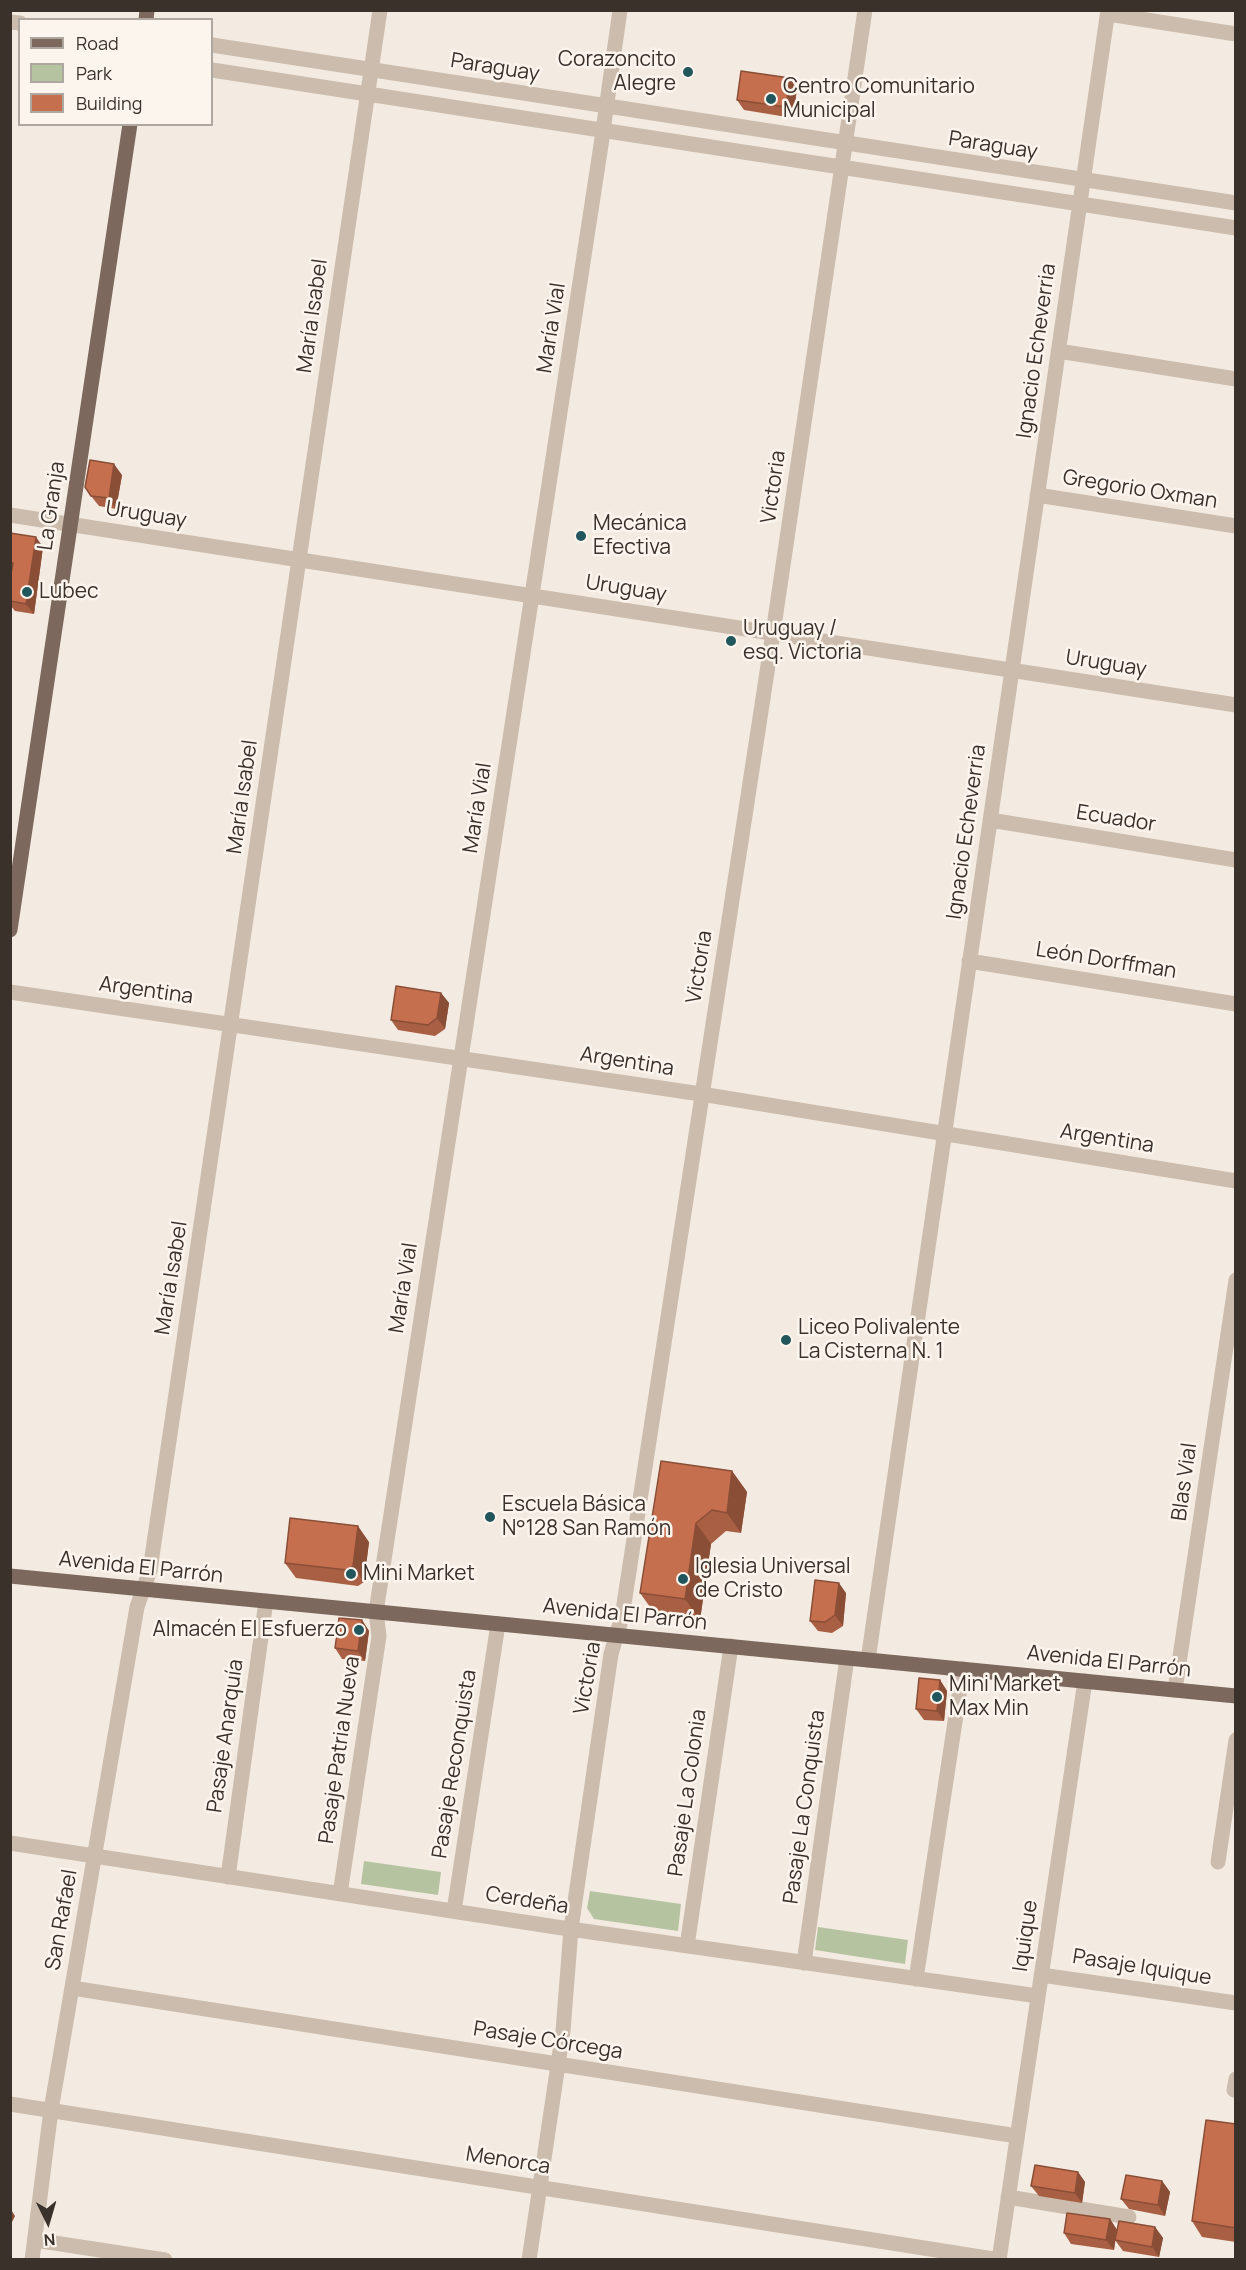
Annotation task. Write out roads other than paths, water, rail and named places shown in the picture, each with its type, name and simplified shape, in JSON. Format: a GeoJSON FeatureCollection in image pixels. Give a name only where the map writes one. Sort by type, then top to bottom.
{"type":"FeatureCollection","features":[{"type":"Feature","properties":{"kind":"main road","name":"La Granja"},"geometry":{"type":"LineString","coordinates":[[10,930],[130,126]]}},
{"type":"Feature","properties":{"kind":"main road","name":"Avenida El Parrón"},"geometry":{"type":"LineString","coordinates":[[11,1576],[1236,1696]]}},
{"type":"Feature","properties":{"kind":"street","name":"María Isabel"},"geometry":{"type":"LineString","coordinates":[[143,1589],[150,1570],[380,10]]}},
{"type":"Feature","properties":{"kind":"street","name":"María Vial"},"geometry":{"type":"LineString","coordinates":[[376,1612],[620,10]]}},
{"type":"Feature","properties":{"kind":"street","name":"Victoria"},"geometry":{"type":"LineString","coordinates":[[529,2259],[558,2064],[571,1929],[610,1654],[622,1617],[773,633],[865,10]]}},
{"type":"Feature","properties":{"kind":"street"},"geometry":{"type":"LineString","coordinates":[[1108,12],[1236,34]]}},
{"type":"Feature","properties":{"kind":"street","name":"Ignacio Echeverria"},"geometry":{"type":"LineString","coordinates":[[868,1660],[1108,12]]}},
{"type":"Feature","properties":{"kind":"street","name":"Paraguay"},"geometry":{"type":"LineString","coordinates":[[213,45],[846,145],[1236,203]]}},
{"type":"Feature","properties":{"kind":"street","name":"Paraguay"},"geometry":{"type":"LineString","coordinates":[[213,70],[1236,228]]}},
{"type":"Feature","properties":{"kind":"street"},"geometry":{"type":"LineString","coordinates":[[1058,351],[1236,379]]}},
{"type":"Feature","properties":{"kind":"street","name":"Gregorio Oxman"},"geometry":{"type":"LineString","coordinates":[[1037,495],[1236,526]]}},
{"type":"Feature","properties":{"kind":"street","name":"Uruguay"},"geometry":{"type":"LineString","coordinates":[[10,515],[1236,705]]}},
{"type":"Feature","properties":{"kind":"street","name":"Ecuador"},"geometry":{"type":"LineString","coordinates":[[990,820],[1236,860]]}},
{"type":"Feature","properties":{"kind":"street","name":"León Dorffman"},"geometry":{"type":"LineString","coordinates":[[969,961],[1236,1004]]}},
{"type":"Feature","properties":{"kind":"street","name":"Argentina"},"geometry":{"type":"LineString","coordinates":[[10,992],[701,1094],[1236,1181]]}},
{"type":"Feature","properties":{"kind":"street","name":"Blas Vial"},"geometry":{"type":"LineString","coordinates":[[1175,1690],[1236,1280]]}},
{"type":"Feature","properties":{"kind":"street"},"geometry":{"type":"LineString","coordinates":[[10,1581],[11,1576]]}},
{"type":"Feature","properties":{"kind":"street","name":"San Rafael"},"geometry":{"type":"LineString","coordinates":[[32,2259],[51,2110],[137,1607],[143,1589]]}},
{"type":"Feature","properties":{"kind":"street","name":"Pasaje Anarquía"},"geometry":{"type":"LineString","coordinates":[[228,1877],[266,1601]]}},
{"type":"Feature","properties":{"kind":"street","name":"Pasaje Patria Nueva"},"geometry":{"type":"LineString","coordinates":[[340,1894],[379,1636],[376,1612]]}},
{"type":"Feature","properties":{"kind":"street","name":"Pasaje Reconquista"},"geometry":{"type":"LineString","coordinates":[[454,1911],[498,1624]]}},
{"type":"Feature","properties":{"kind":"street","name":"Pasaje La Colonia"},"geometry":{"type":"LineString","coordinates":[[687,1946],[731,1646]]}},
{"type":"Feature","properties":{"kind":"street","name":"Pasaje La Conquista"},"geometry":{"type":"LineString","coordinates":[[804,1963],[847,1658]]}},
{"type":"Feature","properties":{"kind":"street"},"geometry":{"type":"LineString","coordinates":[[916,1979],[963,1669]]}},
{"type":"Feature","properties":{"kind":"street","name":"Iquique"},"geometry":{"type":"LineString","coordinates":[[999,2259],[1085,1681]]}},
{"type":"Feature","properties":{"kind":"street"},"geometry":{"type":"LineString","coordinates":[[1218,1862],[1236,1740]]}},
{"type":"Feature","properties":{"kind":"street","name":"Cerdeña"},"geometry":{"type":"LineString","coordinates":[[10,1844],[571,1929],[1038,1996]]}},
{"type":"Feature","properties":{"kind":"street","name":"Pasaje Iquique"},"geometry":{"type":"LineString","coordinates":[[1041,1975],[1236,2003]]}},
{"type":"Feature","properties":{"kind":"street","name":"Pasaje Córcega"},"geometry":{"type":"LineString","coordinates":[[72,1988],[1017,2136]]}},
{"type":"Feature","properties":{"kind":"street","name":"Menorca"},"geometry":{"type":"LineString","coordinates":[[10,2104],[999,2259]]}},
{"type":"Feature","properties":{"kind":"street"},"geometry":{"type":"LineString","coordinates":[[1008,2197],[1129,2217]]}},
{"type":"Feature","properties":{"kind":"street"},"geometry":{"type":"LineString","coordinates":[[34,2240],[165,2259]]}},
{"type":"Feature","properties":{"kind":"place","name":"Corazoncito Alegre"},"geometry":{"type":"Point","coordinates":[688,72]}},
{"type":"Feature","properties":{"kind":"place","name":"Centro Comunitario Municipal"},"geometry":{"type":"Point","coordinates":[771,99]}},
{"type":"Feature","properties":{"kind":"place","name":"Mecánica Efectiva"},"geometry":{"type":"Point","coordinates":[581,536]}},
{"type":"Feature","properties":{"kind":"place","name":"Lubec"},"geometry":{"type":"Point","coordinates":[27,592]}},
{"type":"Feature","properties":{"kind":"place","name":"Uruguay / esq. Victoria"},"geometry":{"type":"Point","coordinates":[731,641]}},
{"type":"Feature","properties":{"kind":"place","name":"Liceo Polivalente La Cisterna N. 1"},"geometry":{"type":"Point","coordinates":[786,1340]}},
{"type":"Feature","properties":{"kind":"place","name":"Escuela Básica N°128 San Ramón"},"geometry":{"type":"Point","coordinates":[490,1517]}},
{"type":"Feature","properties":{"kind":"place","name":"Mini Market"},"geometry":{"type":"Point","coordinates":[351,1574]}},
{"type":"Feature","properties":{"kind":"place","name":"Iglesia Universal de Cristo"},"geometry":{"type":"Point","coordinates":[683,1579]}},
{"type":"Feature","properties":{"kind":"place","name":"Almacén El Esfuerzo"},"geometry":{"type":"Point","coordinates":[359,1630]}},
{"type":"Feature","properties":{"kind":"place","name":"Mini Market Max Min"},"geometry":{"type":"Point","coordinates":[937,1697]}}]}
